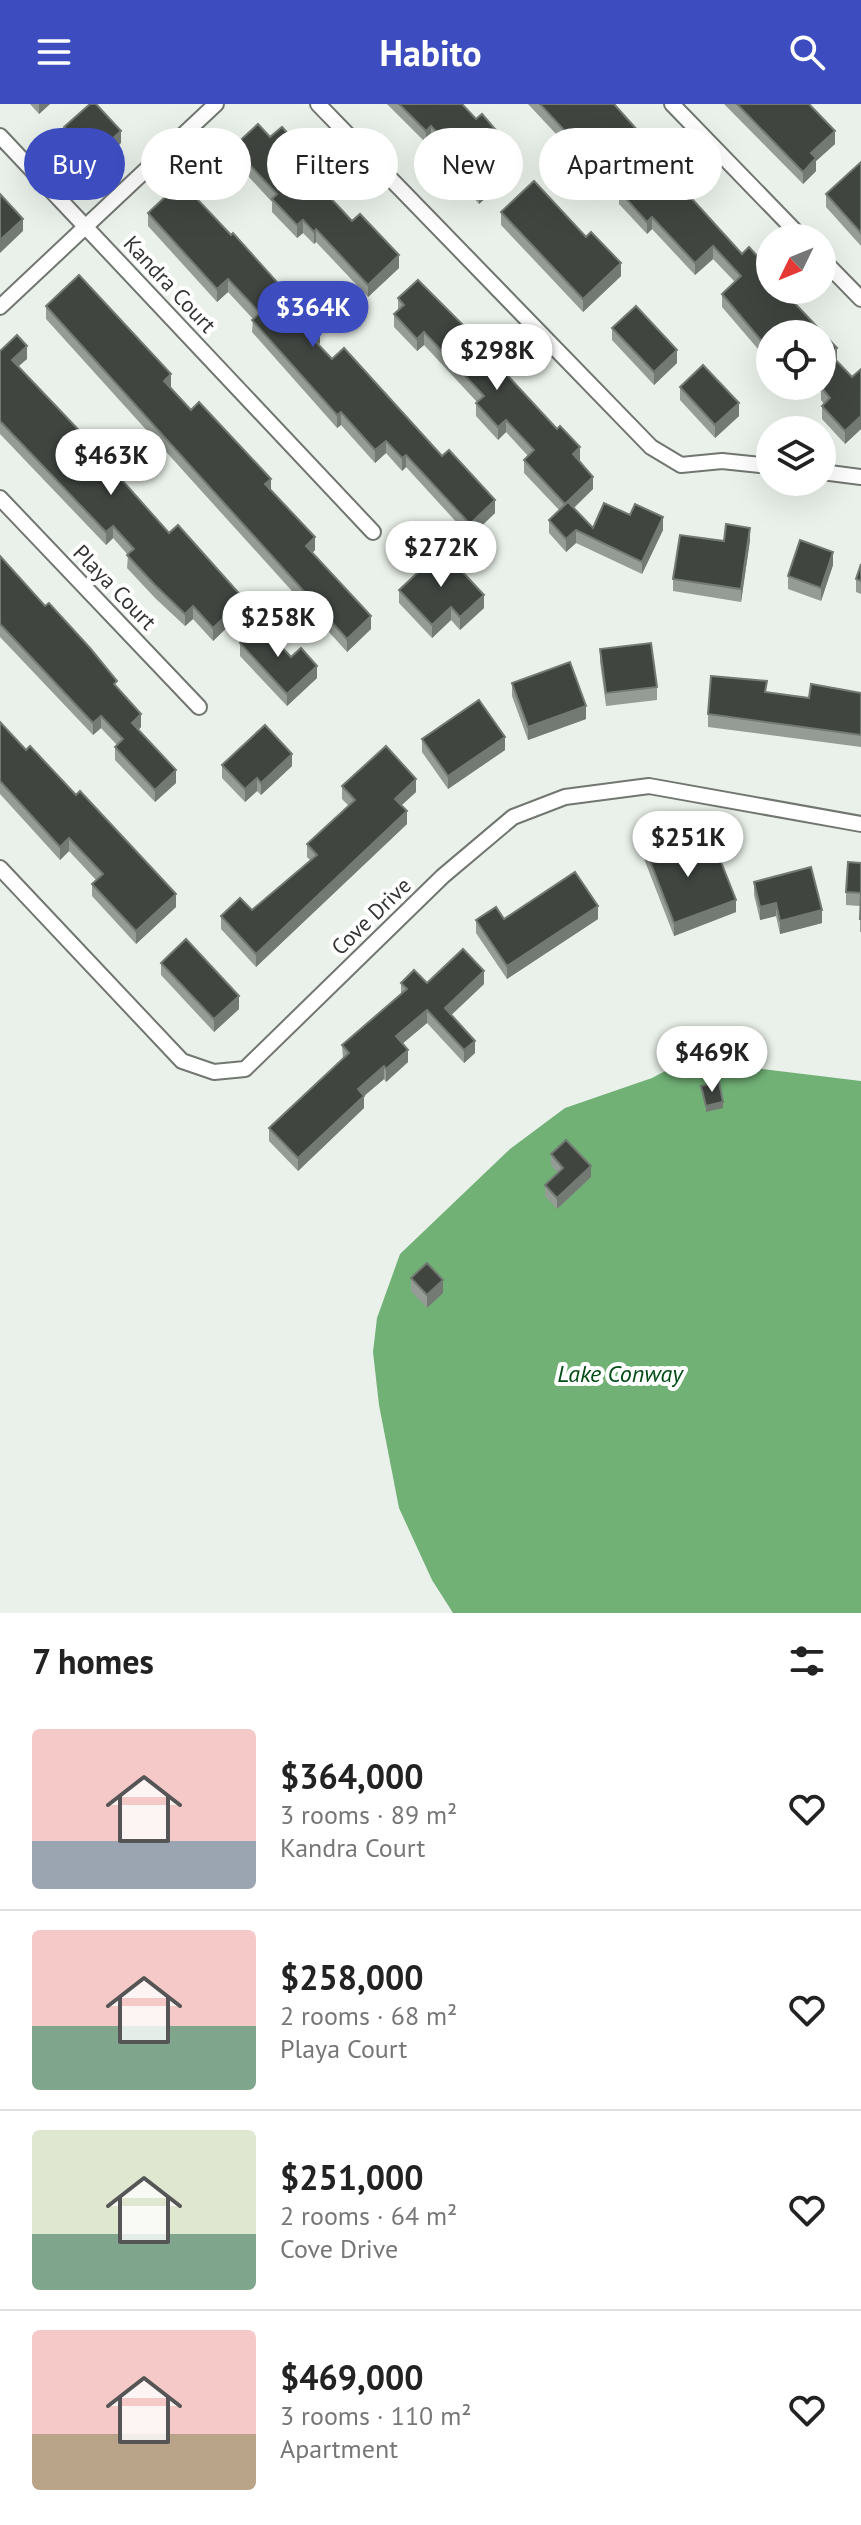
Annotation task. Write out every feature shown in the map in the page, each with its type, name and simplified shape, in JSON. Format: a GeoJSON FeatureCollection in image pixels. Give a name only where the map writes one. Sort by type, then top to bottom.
{"type":"FeatureCollection","features":[{"type":"Feature","properties":{"kind":"street"},"geometry":{"type":"LineString","coordinates":[[0,307],[216,104]]}},
{"type":"Feature","properties":{"kind":"street"},"geometry":{"type":"LineString","coordinates":[[318,104],[651,447],[681,465],[722,461],[756,465]]}},
{"type":"Feature","properties":{"kind":"street"},"geometry":{"type":"LineString","coordinates":[[672,104],[788,224]]}},
{"type":"Feature","properties":{"kind":"street","name":"Kandra Court"},"geometry":{"type":"LineString","coordinates":[[0,136],[373,532]]}},
{"type":"Feature","properties":{"kind":"street"},"geometry":{"type":"LineString","coordinates":[[836,273],[861,299]]}},
{"type":"Feature","properties":{"kind":"street"},"geometry":{"type":"LineString","coordinates":[[836,474],[861,477]]}},
{"type":"Feature","properties":{"kind":"street","name":"Playa Court"},"geometry":{"type":"LineString","coordinates":[[0,498],[199,707]]}},
{"type":"Feature","properties":{"kind":"street","name":"Cove Drive"},"geometry":{"type":"LineString","coordinates":[[0,868],[182,1061],[214,1072],[245,1069],[443,876],[513,817],[565,797],[649,786],[861,824]]}},
{"type":"Feature","properties":{"kind":"water","name":"Lake Conway"},"geometry":{"type":"Polygon","coordinates":[[[686,1060],[861,1081],[861,1613],[453,1613],[432,1580],[399,1508],[379,1405],[373,1352],[377,1318],[400,1254],[510,1149],[565,1108],[652,1078],[686,1060]]]}},
{"type":"Feature","properties":{"kind":"building"},"geometry":{"type":"Polygon","coordinates":[[[90,104],[96,104],[118,128],[65,128],[90,104]]]}},
{"type":"Feature","properties":{"kind":"building"},"geometry":{"type":"Polygon","coordinates":[[[399,104],[462,104],[476,119],[482,114],[494,128],[431,126],[423,128],[399,104]]]}},
{"type":"Feature","properties":{"kind":"building"},"geometry":{"type":"Polygon","coordinates":[[[540,104],[614,104],[635,128],[562,128],[540,104]]]}},
{"type":"Feature","properties":{"kind":"building"},"geometry":{"type":"Polygon","coordinates":[[[737,104],[809,104],[835,131],[811,153],[816,158],[803,172],[737,104]]]}},
{"type":"Feature","properties":{"kind":"building"},"geometry":{"type":"Polygon","coordinates":[[[258,124],[267,134],[267,183],[251,166],[251,130],[258,124]]]}},
{"type":"Feature","properties":{"kind":"building"},"geometry":{"type":"Polygon","coordinates":[[[861,162],[861,233],[826,194],[861,162]]]}},
{"type":"Feature","properties":{"kind":"building"},"geometry":{"type":"Polygon","coordinates":[[[534,181],[539,186],[539,200],[552,200],[586,237],[591,232],[621,263],[583,299],[501,212],[514,200],[523,200],[523,191],[534,181]]]}},
{"type":"Feature","properties":{"kind":"building"},"geometry":{"type":"Polygon","coordinates":[[[0,194],[23,219],[0,240],[0,194]]]}},
{"type":"Feature","properties":{"kind":"building"},"geometry":{"type":"Polygon","coordinates":[[[162,200],[198,200],[231,235],[233,233],[320,330],[312,338],[332,359],[344,348],[442,456],[449,450],[495,500],[470,524],[406,455],[402,458],[386,441],[375,450],[341,412],[337,415],[252,320],[260,313],[228,279],[217,289],[148,213],[162,200]]]}},
{"type":"Feature","properties":{"kind":"building"},"geometry":{"type":"Polygon","coordinates":[[[273,200],[332,200],[352,221],[360,214],[399,255],[368,285],[316,229],[314,232],[303,220],[297,225],[273,200]]]}},
{"type":"Feature","properties":{"kind":"building"},"geometry":{"type":"Polygon","coordinates":[[[627,200],[693,200],[742,254],[749,247],[756,255],[756,304],[795,304],[811,320],[756,320],[756,334],[722,294],[741,276],[713,246],[695,263],[652,217],[647,222],[627,200]]]}},
{"type":"Feature","properties":{"kind":"building"},"geometry":{"type":"Polygon","coordinates":[[[79,275],[171,374],[164,381],[191,410],[199,402],[271,479],[265,484],[315,537],[306,546],[371,616],[347,639],[46,306],[79,275]]]}},
{"type":"Feature","properties":{"kind":"building"},"geometry":{"type":"Polygon","coordinates":[[[418,280],[498,360],[495,362],[557,429],[560,426],[580,447],[573,454],[593,477],[565,504],[524,460],[534,450],[506,420],[498,427],[476,403],[484,396],[424,332],[417,339],[394,314],[404,305],[398,298],[418,280]]]}},
{"type":"Feature","properties":{"kind":"building"},"geometry":{"type":"Polygon","coordinates":[[[636,306],[677,350],[654,372],[612,328],[636,306]]]}},
{"type":"Feature","properties":{"kind":"building"},"geometry":{"type":"Polygon","coordinates":[[[17,335],[27,346],[12,360],[93,445],[80,457],[102,480],[113,470],[169,533],[178,525],[244,599],[213,628],[193,606],[185,614],[155,585],[127,555],[134,549],[113,526],[106,532],[0,421],[0,351],[17,335]]]}},
{"type":"Feature","properties":{"kind":"building"},"geometry":{"type":"Polygon","coordinates":[[[836,360],[852,377],[861,369],[861,416],[845,431],[836,421],[836,416],[831,416],[822,406],[828,400],[836,400],[836,360]]]}},
{"type":"Feature","properties":{"kind":"building"},"geometry":{"type":"Polygon","coordinates":[[[703,365],[739,403],[715,425],[680,387],[703,365]]]}},
{"type":"Feature","properties":{"kind":"building"},"geometry":{"type":"Polygon","coordinates":[[[568,502],[593,528],[604,503],[630,515],[635,504],[663,517],[642,562],[576,530],[566,539],[549,520],[568,502]]]}},
{"type":"Feature","properties":{"kind":"building"},"geometry":{"type":"Polygon","coordinates":[[[726,524],[750,528],[741,589],[673,579],[680,535],[724,541],[726,524]]]}},
{"type":"Feature","properties":{"kind":"building"},"geometry":{"type":"Polygon","coordinates":[[[800,540],[833,552],[821,588],[788,576],[800,540]]]}},
{"type":"Feature","properties":{"kind":"building"},"geometry":{"type":"Polygon","coordinates":[[[442,550],[484,595],[460,617],[451,607],[432,625],[399,590],[442,550]]]}},
{"type":"Feature","properties":{"kind":"building"},"geometry":{"type":"Polygon","coordinates":[[[0,556],[45,606],[49,603],[90,648],[117,681],[114,684],[141,714],[132,723],[176,770],[155,790],[115,747],[123,739],[101,716],[93,723],[0,624],[0,556]]]}},
{"type":"Feature","properties":{"kind":"building"},"geometry":{"type":"Polygon","coordinates":[[[861,564],[861,581],[856,579],[861,564]]]}},
{"type":"Feature","properties":{"kind":"building"},"geometry":{"type":"Polygon","coordinates":[[[260,624],[291,657],[301,648],[317,666],[287,694],[240,643],[260,624]]]}},
{"type":"Feature","properties":{"kind":"building"},"geometry":{"type":"Polygon","coordinates":[[[651,643],[657,687],[606,693],[600,649],[651,643]]]}},
{"type":"Feature","properties":{"kind":"building"},"geometry":{"type":"Polygon","coordinates":[[[570,662],[586,706],[528,727],[512,683],[570,662]]]}},
{"type":"Feature","properties":{"kind":"building"},"geometry":{"type":"Polygon","coordinates":[[[711,676],[767,681],[765,692],[809,698],[811,684],[861,693],[861,735],[708,714],[711,676]]]}},
{"type":"Feature","properties":{"kind":"building"},"geometry":{"type":"Polygon","coordinates":[[[479,700],[505,737],[448,776],[422,739],[479,700]]]}},
{"type":"Feature","properties":{"kind":"building"},"geometry":{"type":"Polygon","coordinates":[[[0,722],[26,750],[30,746],[76,795],[80,791],[176,894],[136,931],[92,884],[103,874],[69,838],[60,847],[0,781],[0,722]]]}},
{"type":"Feature","properties":{"kind":"building"},"geometry":{"type":"Polygon","coordinates":[[[265,725],[292,754],[261,783],[257,778],[245,789],[222,765],[265,725]]]}},
{"type":"Feature","properties":{"kind":"building"},"geometry":{"type":"Polygon","coordinates":[[[386,746],[416,779],[395,799],[407,811],[256,954],[221,916],[240,898],[252,910],[317,855],[307,844],[355,800],[342,786],[386,746]]]}},
{"type":"Feature","properties":{"kind":"building"},"geometry":{"type":"Polygon","coordinates":[[[672,832],[685,864],[717,852],[736,900],[674,923],[643,843],[672,832]]]}},
{"type":"Feature","properties":{"kind":"building"},"geometry":{"type":"Polygon","coordinates":[[[848,862],[861,863],[861,893],[846,892],[848,862]]]}},
{"type":"Feature","properties":{"kind":"building"},"geometry":{"type":"Polygon","coordinates":[[[811,867],[822,910],[780,921],[776,903],[760,907],[754,882],[811,867]]]}},
{"type":"Feature","properties":{"kind":"building"},"geometry":{"type":"Polygon","coordinates":[[[575,872],[598,906],[507,966],[476,920],[496,907],[504,919],[575,872]]]}},
{"type":"Feature","properties":{"kind":"building"},"geometry":{"type":"Polygon","coordinates":[[[186,939],[239,996],[214,1019],[161,963],[186,939]]]}},
{"type":"Feature","properties":{"kind":"building"},"geometry":{"type":"Polygon","coordinates":[[[463,949],[484,971],[445,1008],[475,1041],[464,1050],[427,1010],[396,1036],[408,1050],[358,1089],[364,1096],[298,1158],[269,1128],[349,1053],[342,1045],[407,989],[401,983],[414,970],[427,983],[463,949]]]}},
{"type":"Feature","properties":{"kind":"building"},"geometry":{"type":"Polygon","coordinates":[[[719,1082],[723,1102],[706,1106],[701,1086],[719,1082]]]}},
{"type":"Feature","properties":{"kind":"building"},"geometry":{"type":"Polygon","coordinates":[[[566,1140],[591,1166],[557,1198],[545,1185],[563,1168],[551,1154],[566,1140]]]}},
{"type":"Feature","properties":{"kind":"building"},"geometry":{"type":"Polygon","coordinates":[[[427,1263],[443,1280],[427,1295],[411,1278],[427,1263]]]}}]}
